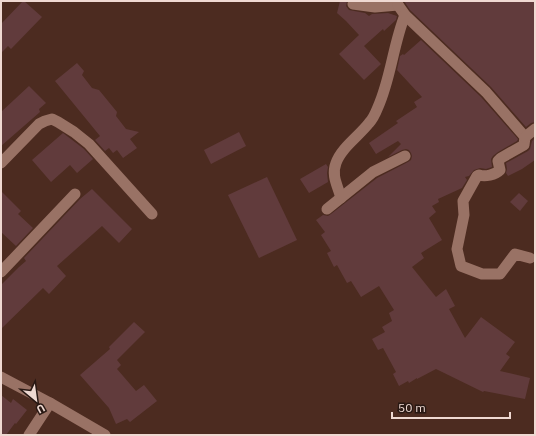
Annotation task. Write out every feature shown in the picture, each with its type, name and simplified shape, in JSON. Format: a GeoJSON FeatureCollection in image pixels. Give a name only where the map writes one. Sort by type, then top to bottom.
{"type":"FeatureCollection","features":[{"type":"Feature","properties":{"kind":"street"},"geometry":{"type":"LineString","coordinates":[[353,4],[375,7],[400,3],[405,15],[486,92],[525,137]]}},
{"type":"Feature","properties":{"kind":"street"},"geometry":{"type":"LineString","coordinates":[[342,198],[333,174],[335,164],[339,155],[370,122],[378,107],[387,82],[401,23],[405,15]]}},
{"type":"Feature","properties":{"kind":"street"},"geometry":{"type":"LineString","coordinates":[[1,163],[39,124],[44,121],[52,120],[58,122],[89,144],[152,214]]}},
{"type":"Feature","properties":{"kind":"street"},"geometry":{"type":"LineString","coordinates":[[530,258],[514,254],[500,274],[482,274],[461,266],[457,250],[464,215],[463,201],[477,176],[496,173],[500,170],[498,161],[524,145],[525,137],[535,129]]}},
{"type":"Feature","properties":{"kind":"street"},"geometry":{"type":"LineString","coordinates":[[327,209],[373,172],[405,156]]}},
{"type":"Feature","properties":{"kind":"street"},"geometry":{"type":"LineString","coordinates":[[1,272],[75,194]]}},
{"type":"Feature","properties":{"kind":"street"},"geometry":{"type":"LineString","coordinates":[[1,377],[105,435]]}},
{"type":"Feature","properties":{"kind":"street"},"geometry":{"type":"LineString","coordinates":[[29,435],[50,403]]}},
{"type":"Feature","properties":{"kind":"building"},"geometry":{"type":"Polygon","coordinates":[[[23,1],[42,17],[11,49],[8,46],[1,53],[1,24],[23,1]]]}},
{"type":"Feature","properties":{"kind":"building"},"geometry":{"type":"Polygon","coordinates":[[[340,1],[347,1],[346,6],[349,10],[365,13],[369,16],[372,14],[388,13],[397,16],[396,20],[384,31],[383,29],[364,46],[381,64],[364,80],[339,54],[359,35],[337,13],[340,1]]]}},
{"type":"Feature","properties":{"kind":"building"},"geometry":{"type":"Polygon","coordinates":[[[404,1],[535,1],[535,122],[526,127],[491,87],[410,10],[404,1]]]}},
{"type":"Feature","properties":{"kind":"building"},"geometry":{"type":"Polygon","coordinates":[[[421,40],[481,97],[518,139],[493,156],[491,159],[492,167],[474,170],[469,176],[465,177],[467,180],[462,188],[438,199],[439,202],[432,206],[436,212],[429,218],[442,240],[421,253],[424,258],[412,267],[436,297],[446,289],[455,306],[449,309],[465,338],[481,317],[515,342],[506,354],[510,357],[500,371],[530,378],[525,399],[483,392],[436,369],[409,383],[408,381],[399,386],[393,374],[396,372],[383,348],[378,350],[372,339],[385,332],[382,327],[392,321],[389,313],[394,310],[379,286],[361,297],[351,281],[347,283],[337,265],[334,267],[327,253],[331,251],[321,235],[325,232],[316,220],[323,215],[328,216],[377,178],[411,160],[411,153],[406,149],[388,157],[401,144],[398,141],[376,154],[369,143],[398,123],[396,121],[417,107],[414,102],[422,97],[397,70],[400,56],[403,54],[404,55],[421,40]]]}},
{"type":"Feature","properties":{"kind":"building"},"geometry":{"type":"Polygon","coordinates":[[[77,63],[84,71],[82,75],[92,88],[99,90],[117,112],[116,116],[126,129],[139,132],[130,139],[137,148],[123,158],[117,150],[113,153],[109,148],[105,151],[95,140],[100,136],[55,81],[77,63]]]}},
{"type":"Feature","properties":{"kind":"building"},"geometry":{"type":"Polygon","coordinates":[[[29,86],[46,103],[39,109],[40,112],[1,146],[1,112],[29,86]]]}},
{"type":"Feature","properties":{"kind":"building"},"geometry":{"type":"Polygon","coordinates":[[[239,132],[246,146],[211,164],[204,150],[239,132]]]}},
{"type":"Feature","properties":{"kind":"building"},"geometry":{"type":"Polygon","coordinates":[[[63,133],[84,149],[93,159],[77,173],[70,165],[51,182],[32,160],[63,133]]]}},
{"type":"Feature","properties":{"kind":"building"},"geometry":{"type":"Polygon","coordinates":[[[535,138],[535,160],[508,176],[506,173],[506,163],[528,151],[532,141],[535,138]]]}},
{"type":"Feature","properties":{"kind":"building"},"geometry":{"type":"Polygon","coordinates":[[[326,164],[328,167],[328,182],[309,193],[300,179],[326,164]]]}},
{"type":"Feature","properties":{"kind":"building"},"geometry":{"type":"Polygon","coordinates":[[[267,177],[297,240],[259,258],[228,195],[267,177]]]}},
{"type":"Feature","properties":{"kind":"building"},"geometry":{"type":"Polygon","coordinates":[[[92,189],[132,229],[119,243],[102,226],[57,266],[66,276],[49,294],[43,288],[1,329],[1,285],[26,261],[24,258],[80,199],[92,189]]]}},
{"type":"Feature","properties":{"kind":"building"},"geometry":{"type":"Polygon","coordinates":[[[1,191],[21,211],[18,214],[33,228],[16,246],[1,232],[1,191]]]}},
{"type":"Feature","properties":{"kind":"building"},"geometry":{"type":"Polygon","coordinates":[[[519,193],[528,201],[520,211],[510,202],[519,193]]]}},
{"type":"Feature","properties":{"kind":"building"},"geometry":{"type":"Polygon","coordinates":[[[134,322],[145,332],[117,360],[121,365],[117,369],[136,391],[144,385],[157,401],[130,422],[127,419],[116,424],[109,408],[80,375],[110,349],[109,347],[134,322]]]}},
{"type":"Feature","properties":{"kind":"building"},"geometry":{"type":"Polygon","coordinates":[[[1,395],[11,403],[13,399],[27,410],[6,435],[1,435],[1,395]]]}}]}
